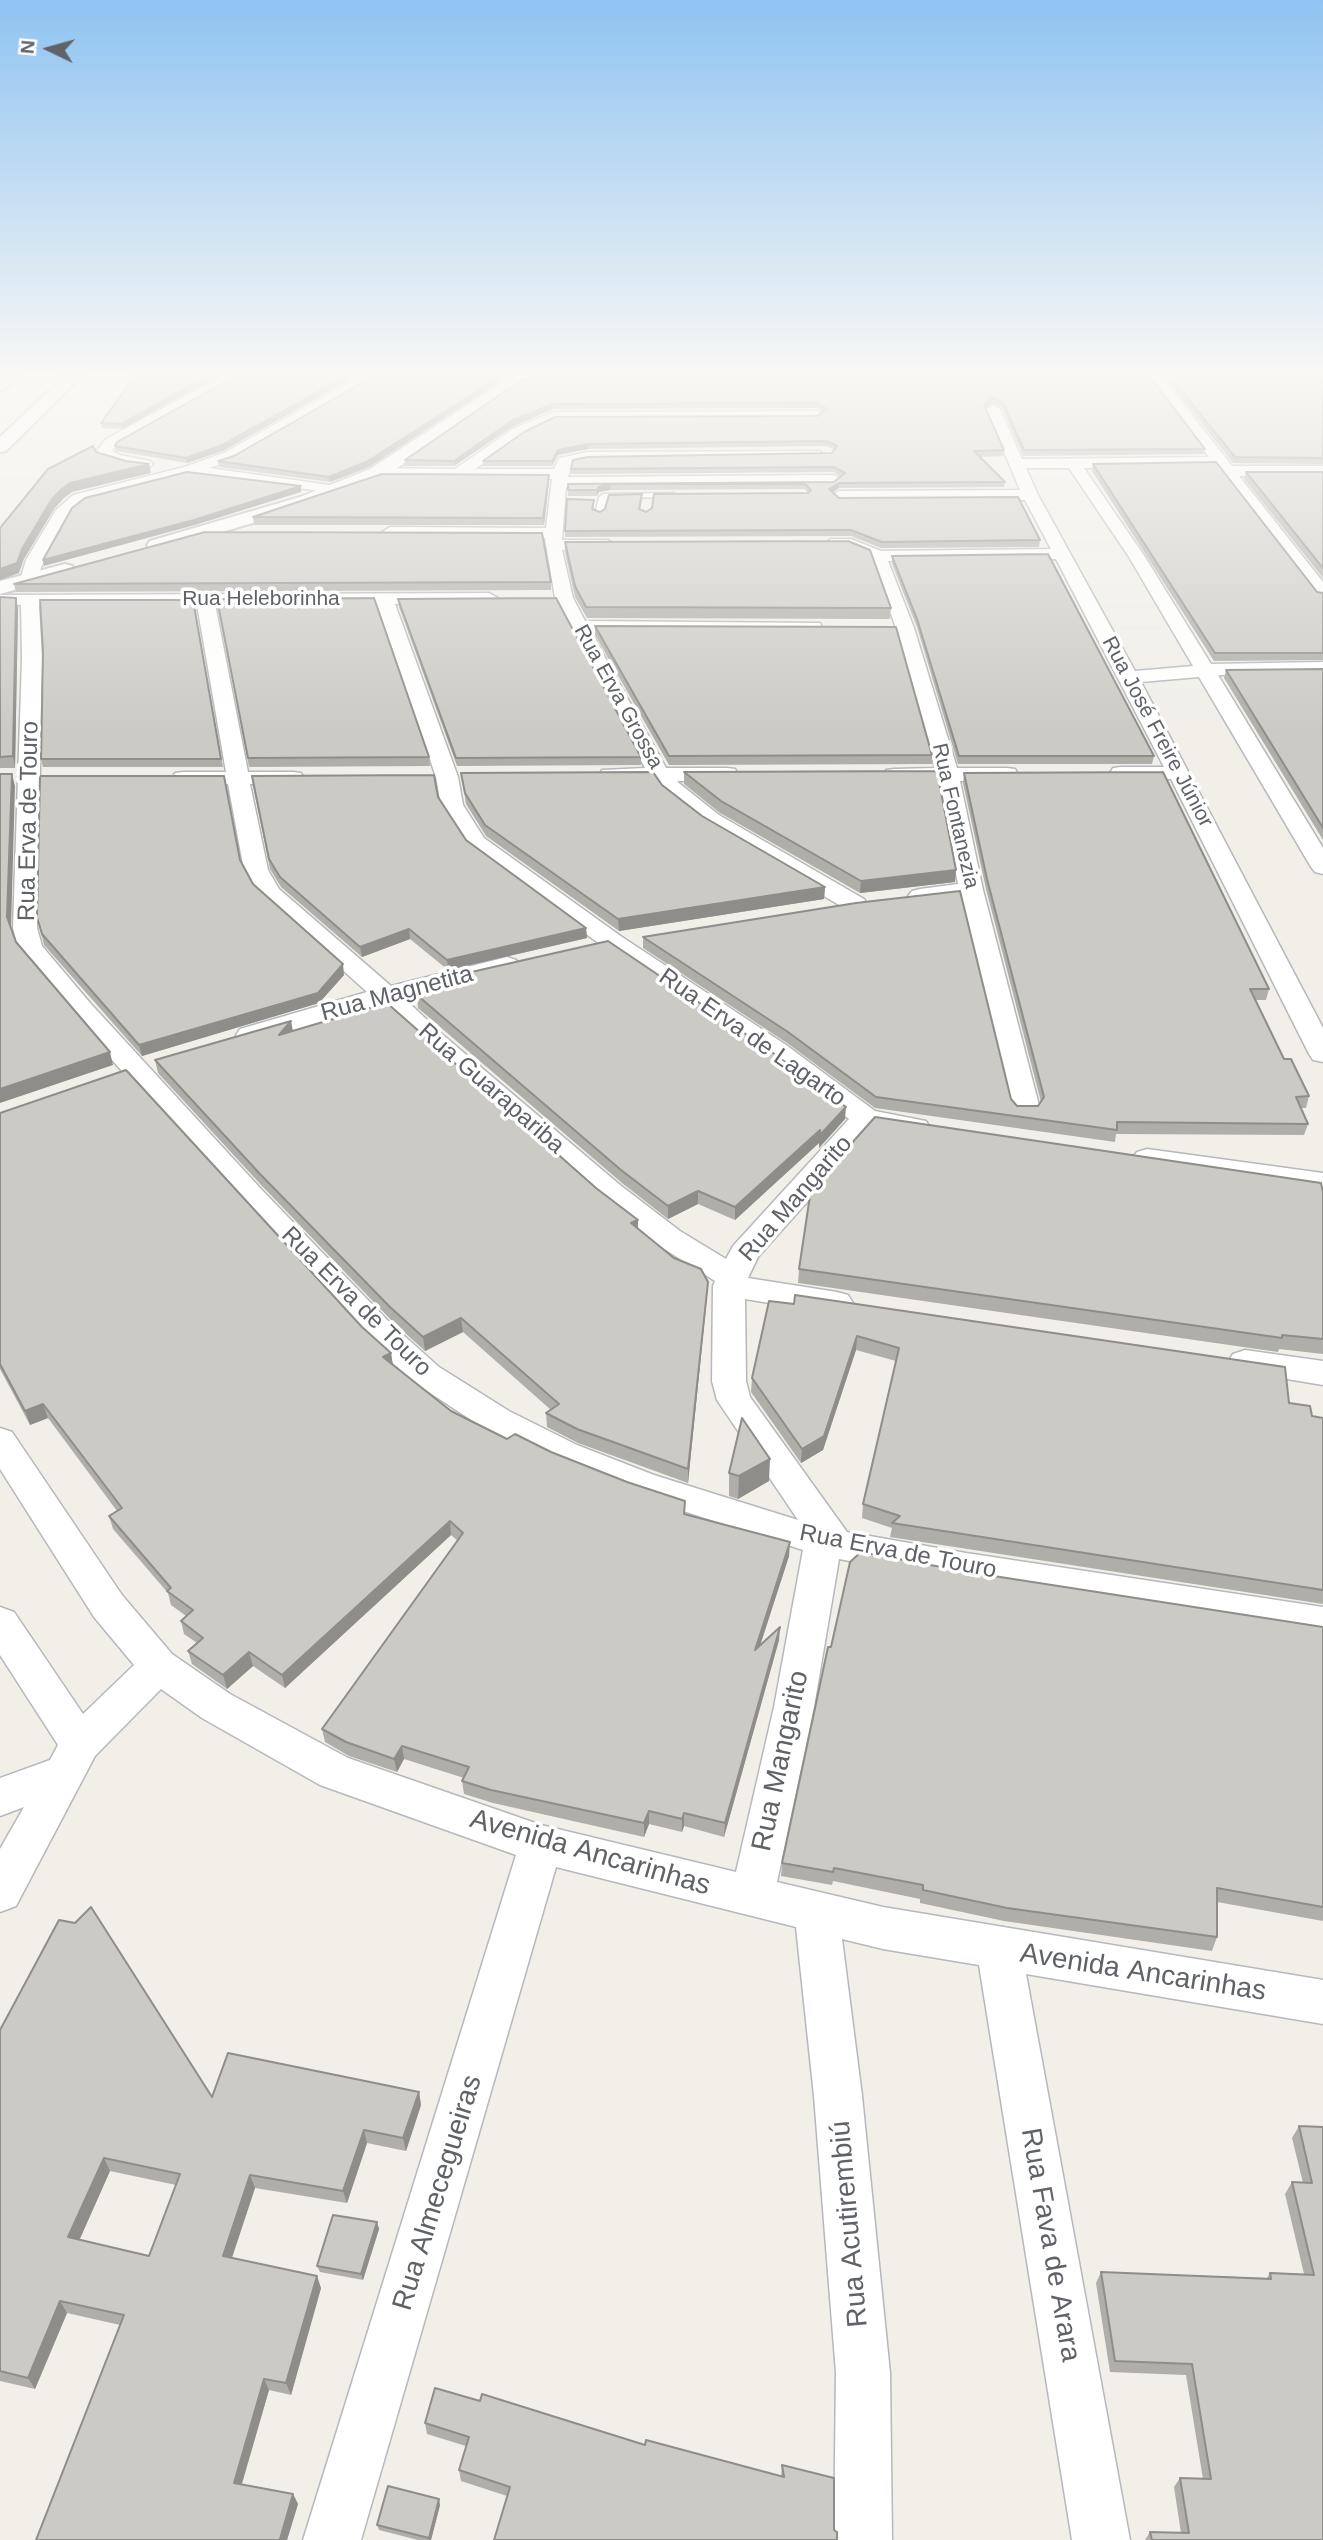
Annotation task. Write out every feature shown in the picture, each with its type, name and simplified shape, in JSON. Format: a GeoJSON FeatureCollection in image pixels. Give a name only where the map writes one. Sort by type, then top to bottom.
{"type":"FeatureCollection","features":[{"type":"Feature","properties":{"kind":"main road"},"geometry":{"type":"LineString","coordinates":[[136,551],[326,495]]}},
{"type":"Feature","properties":{"kind":"main road"},"geometry":{"type":"LineString","coordinates":[[0,587],[20,593],[83,565]]}},
{"type":"Feature","properties":{"kind":"street"},"geometry":{"type":"LineString","coordinates":[[20,593],[35,560],[71,503],[93,495]]}},
{"type":"Feature","properties":{"kind":"street","name":"Rua Erva Grossa"},"geometry":{"type":"LineString","coordinates":[[560,495],[553,539],[557,598],[579,626],[659,774],[672,789],[711,820],[855,904]]}},
{"type":"Feature","properties":{"kind":"street"},"geometry":{"type":"LineString","coordinates":[[839,495],[841,502],[1030,495]]}},
{"type":"Feature","properties":{"kind":"street","name":"Rua José Freire Júnior"},"geometry":{"type":"LineString","coordinates":[[1030,495],[1129,677],[1323,1054]]}},
{"type":"Feature","properties":{"kind":"street"},"geometry":{"type":"LineString","coordinates":[[1094,495],[1137,557],[1323,867]]}},
{"type":"Feature","properties":{"kind":"street"},"geometry":{"type":"LineString","coordinates":[[1245,495],[1323,594]]}},
{"type":"Feature","properties":{"kind":"street"},"geometry":{"type":"LineString","coordinates":[[203,533],[263,532]]}},
{"type":"Feature","properties":{"kind":"street"},"geometry":{"type":"LineString","coordinates":[[372,532],[553,539],[621,545]]}},
{"type":"Feature","properties":{"kind":"street"},"geometry":{"type":"LineString","coordinates":[[811,544],[850,538],[878,556],[1062,554]]}},
{"type":"Feature","properties":{"kind":"street","name":"Rua Fontanezia"},"geometry":{"type":"LineString","coordinates":[[878,556],[898,628],[948,775],[971,890],[1026,1109]]}},
{"type":"Feature","properties":{"kind":"street","name":"Rua Heleborinha"},"geometry":{"type":"LineString","coordinates":[[20,593],[205,599],[509,598]]}},
{"type":"Feature","properties":{"kind":"street","name":"Rua Erva de Touro"},"geometry":{"type":"LineString","coordinates":[[20,593],[32,659],[25,928],[30,947],[136,1069],[378,1331],[427,1375],[497,1420],[565,1454],[641,1484],[829,1543],[979,1570],[1323,1623]]}},
{"type":"Feature","properties":{"kind":"street","name":"Rua Erva de Lagarto"},"geometry":{"type":"LineString","coordinates":[[384,598],[447,777],[453,805],[476,842],[493,857],[614,942],[776,1051],[866,1118],[934,1129]]}},
{"type":"Feature","properties":{"kind":"street","name":"Rua Guarapariba"},"geometry":{"type":"LineString","coordinates":[[205,599],[256,870],[269,893],[386,995],[435,1042],[609,1192],[730,1281],[861,1307]]}},
{"type":"Feature","properties":{"kind":"street"},"geometry":{"type":"LineString","coordinates":[[579,626],[837,627]]}},
{"type":"Feature","properties":{"kind":"street"},"geometry":{"type":"LineString","coordinates":[[1129,677],[1221,669],[1323,667]]}},
{"type":"Feature","properties":{"kind":"street"},"geometry":{"type":"LineString","coordinates":[[1097,773],[1178,773]]}},
{"type":"Feature","properties":{"kind":"street"},"geometry":{"type":"LineString","coordinates":[[593,775],[743,774]]}},
{"type":"Feature","properties":{"kind":"street"},"geometry":{"type":"LineString","coordinates":[[867,775],[1029,774]]}},
{"type":"Feature","properties":{"kind":"street"},"geometry":{"type":"LineString","coordinates":[[419,777],[474,776]]}},
{"type":"Feature","properties":{"kind":"street"},"geometry":{"type":"LineString","coordinates":[[155,778],[309,778]]}},
{"type":"Feature","properties":{"kind":"street"},"geometry":{"type":"LineString","coordinates":[[814,910],[971,890]]}},
{"type":"Feature","properties":{"kind":"street"},"geometry":{"type":"LineString","coordinates":[[577,950],[654,935]]}},
{"type":"Feature","properties":{"kind":"street","name":"Rua Magnetita"},"geometry":{"type":"LineString","coordinates":[[228,1042],[386,995],[528,961]]}},
{"type":"Feature","properties":{"kind":"street","name":"Rua Mangarito"},"geometry":{"type":"LineString","coordinates":[[752,1897],[829,1543],[734,1400],[729,1381],[730,1281],[744,1253],[866,1118]]}},
{"type":"Feature","properties":{"kind":"street"},"geometry":{"type":"LineString","coordinates":[[1123,1154],[1323,1182]]}},
{"type":"Feature","properties":{"kind":"street"},"geometry":{"type":"LineString","coordinates":[[1213,1357],[1323,1373]]}},
{"type":"Feature","properties":{"kind":"street","name":"Avenida Ancarinhas"},"geometry":{"type":"LineString","coordinates":[[0,1441],[108,1606],[158,1666],[216,1706],[335,1772],[541,1844],[883,1928],[999,1950],[1102,1963],[1323,2002]]}},
{"type":"Feature","properties":{"kind":"street"},"geometry":{"type":"LineString","coordinates":[[0,1623],[72,1759]]}},
{"type":"Feature","properties":{"kind":"street"},"geometry":{"type":"LineString","coordinates":[[0,1892],[72,1759],[158,1666]]}},
{"type":"Feature","properties":{"kind":"street"},"geometry":{"type":"LineString","coordinates":[[0,1797],[72,1759]]}},
{"type":"Feature","properties":{"kind":"street","name":"Rua Almecegueiras"},"geometry":{"type":"LineString","coordinates":[[332,2540],[541,1844]]}},
{"type":"Feature","properties":{"kind":"street","name":"Rua Acutirembiú"},"geometry":{"type":"LineString","coordinates":[[816,1910],[838,2096],[863,2373],[863,2540]]}},
{"type":"Feature","properties":{"kind":"street","name":"Rua Fava de Arara"},"geometry":{"type":"LineString","coordinates":[[999,1950],[1101,2540]]}},
{"type":"Feature","properties":{"kind":"lane"},"geometry":{"type":"LineString","coordinates":[[599,514],[603,497],[610,495],[688,495]]}},
{"type":"Feature","properties":{"kind":"lane"},"geometry":{"type":"LineString","coordinates":[[647,504],[649,495]]}},
{"type":"Feature","properties":{"kind":"lane"},"geometry":{"type":"LineString","coordinates":[[590,501],[602,501]]}},
{"type":"Feature","properties":{"kind":"building"},"geometry":{"type":"Polygon","coordinates":[[[27,495],[56,495],[22,549],[17,563],[0,569],[0,528],[27,495]]]}},
{"type":"Feature","properties":{"kind":"building"},"geometry":{"type":"Polygon","coordinates":[[[99,495],[274,495],[194,520],[43,560],[72,508],[85,498],[99,495]]]}},
{"type":"Feature","properties":{"kind":"building"},"geometry":{"type":"Polygon","coordinates":[[[320,495],[546,495],[543,518],[253,517],[320,495]]]}},
{"type":"Feature","properties":{"kind":"building"},"geometry":{"type":"Polygon","coordinates":[[[609,495],[642,495],[639,509],[646,512],[652,508],[654,495],[835,495],[839,498],[1018,497],[1040,540],[882,542],[851,530],[565,531],[567,499],[594,500],[592,509],[600,512],[605,509],[609,495]]]}},
{"type":"Feature","properties":{"kind":"building"},"geometry":{"type":"Polygon","coordinates":[[[1113,495],[1241,495],[1317,592],[1323,593],[1323,653],[1215,653],[1113,495]]]}},
{"type":"Feature","properties":{"kind":"building"},"geometry":{"type":"Polygon","coordinates":[[[1264,495],[1323,495],[1323,568],[1264,495]]]}},
{"type":"Feature","properties":{"kind":"building"},"geometry":{"type":"Polygon","coordinates":[[[205,532],[542,533],[551,582],[14,584],[205,532]]]}},
{"type":"Feature","properties":{"kind":"building"},"geometry":{"type":"Polygon","coordinates":[[[848,541],[870,550],[891,608],[586,607],[575,586],[565,542],[848,541]]]}},
{"type":"Feature","properties":{"kind":"building"},"geometry":{"type":"Polygon","coordinates":[[[1048,554],[1154,756],[959,756],[917,619],[892,556],[1048,554]]]}},
{"type":"Feature","properties":{"kind":"building"},"geometry":{"type":"Polygon","coordinates":[[[0,597],[16,598],[13,756],[0,757],[0,597]]]}},
{"type":"Feature","properties":{"kind":"building"},"geometry":{"type":"Polygon","coordinates":[[[374,598],[429,757],[248,758],[217,599],[374,598]]]}},
{"type":"Feature","properties":{"kind":"building"},"geometry":{"type":"Polygon","coordinates":[[[556,598],[641,757],[456,758],[398,599],[556,598]]]}},
{"type":"Feature","properties":{"kind":"building"},"geometry":{"type":"Polygon","coordinates":[[[40,600],[193,600],[221,759],[41,759],[43,651],[40,600]]]}},
{"type":"Feature","properties":{"kind":"building"},"geometry":{"type":"Polygon","coordinates":[[[595,626],[896,627],[932,755],[669,756],[595,626]]]}},
{"type":"Feature","properties":{"kind":"building"},"geometry":{"type":"Polygon","coordinates":[[[1323,669],[1323,828],[1226,670],[1323,669]]]}},
{"type":"Feature","properties":{"kind":"building"},"geometry":{"type":"Polygon","coordinates":[[[937,771],[956,870],[861,881],[721,801],[684,772],[937,771]]]}},
{"type":"Feature","properties":{"kind":"building"},"geometry":{"type":"Polygon","coordinates":[[[653,772],[662,785],[702,816],[825,887],[618,919],[485,825],[465,793],[461,773],[653,772]]]}},
{"type":"Feature","properties":{"kind":"building"},"geometry":{"type":"Polygon","coordinates":[[[1163,772],[1269,989],[1250,989],[1284,1059],[1291,1059],[1309,1096],[1296,1097],[1308,1124],[1117,1122],[1117,1130],[876,1097],[788,1032],[643,937],[856,903],[960,891],[1011,1099],[1017,1106],[1038,1106],[1044,1097],[987,879],[964,773],[1163,772]]]}},
{"type":"Feature","properties":{"kind":"building"},"geometry":{"type":"Polygon","coordinates":[[[0,774],[12,774],[7,917],[16,942],[110,1052],[0,1089],[0,774]]]}},
{"type":"Feature","properties":{"kind":"building"},"geometry":{"type":"Polygon","coordinates":[[[434,775],[438,797],[466,840],[586,928],[447,960],[409,929],[360,947],[280,877],[269,859],[252,776],[434,775]]]}},
{"type":"Feature","properties":{"kind":"building"},"geometry":{"type":"Polygon","coordinates":[[[40,776],[224,776],[240,860],[253,884],[343,964],[318,993],[139,1045],[42,934],[37,917],[40,776]]]}},
{"type":"Feature","properties":{"kind":"building"},"geometry":{"type":"Polygon","coordinates":[[[608,941],[765,1047],[846,1107],[820,1135],[820,1130],[735,1207],[698,1191],[668,1206],[621,1170],[417,995],[474,979],[467,973],[608,941]]]}},
{"type":"Feature","properties":{"kind":"building"},"geometry":{"type":"Polygon","coordinates":[[[387,1003],[596,1188],[638,1220],[631,1223],[674,1258],[701,1269],[708,1282],[688,1469],[577,1429],[546,1413],[559,1404],[461,1318],[423,1337],[390,1307],[260,1174],[155,1060],[291,1021],[279,1035],[387,1003]]]}},
{"type":"Feature","properties":{"kind":"building"},"geometry":{"type":"Polygon","coordinates":[[[126,1070],[362,1327],[391,1353],[383,1357],[451,1411],[507,1439],[515,1434],[551,1452],[627,1482],[685,1501],[684,1514],[790,1542],[755,1650],[780,1627],[725,1823],[684,1813],[682,1819],[649,1811],[644,1823],[491,1790],[462,1781],[469,1767],[402,1746],[394,1759],[346,1742],[322,1729],[463,1533],[450,1521],[282,1675],[249,1652],[223,1675],[188,1651],[203,1638],[181,1621],[193,1610],[167,1591],[171,1588],[109,1516],[122,1508],[43,1404],[25,1411],[0,1364],[0,1113],[126,1070]]]}},
{"type":"Feature","properties":{"kind":"building"},"geometry":{"type":"Polygon","coordinates":[[[875,1117],[1321,1183],[1323,1339],[1282,1335],[1282,1338],[799,1269],[811,1189],[875,1117]]]}},
{"type":"Feature","properties":{"kind":"building"},"geometry":{"type":"Polygon","coordinates":[[[795,1295],[1285,1367],[1289,1403],[1310,1406],[1312,1416],[1323,1418],[1323,1590],[892,1523],[900,1516],[863,1504],[899,1348],[857,1336],[824,1436],[802,1449],[752,1378],[769,1301],[794,1304],[795,1295]]]}},
{"type":"Feature","properties":{"kind":"building"},"geometry":{"type":"Polygon","coordinates":[[[742,1418],[770,1459],[739,1476],[729,1473],[742,1418]]]}},
{"type":"Feature","properties":{"kind":"building"},"geometry":{"type":"Polygon","coordinates":[[[861,1552],[968,1572],[1323,1627],[1323,1907],[1217,1888],[1217,1937],[1007,1908],[923,1890],[923,1885],[834,1868],[833,1872],[782,1863],[828,1647],[831,1647],[850,1562],[861,1552]]]}},
{"type":"Feature","properties":{"kind":"building"},"geometry":{"type":"Polygon","coordinates":[[[91,1907],[212,2097],[228,2053],[419,2092],[403,2138],[364,2130],[343,2191],[250,2175],[223,2256],[317,2276],[286,2383],[264,2379],[234,2483],[293,2494],[280,2539],[284,2540],[36,2540],[124,2315],[60,2301],[28,2378],[0,2371],[0,2030],[59,1920],[75,1923],[91,1907]],[[104,2158],[68,2237],[149,2256],[180,2174],[104,2158]]]}},
{"type":"Feature","properties":{"kind":"building"},"geometry":{"type":"Polygon","coordinates":[[[1299,2126],[1323,2127],[1323,2540],[1152,2540],[1150,2532],[1189,2533],[1180,2478],[1211,2479],[1192,2364],[1115,2361],[1101,2272],[1271,2279],[1270,2273],[1314,2275],[1292,2182],[1312,2183],[1299,2126]]]}},
{"type":"Feature","properties":{"kind":"building"},"geometry":{"type":"Polygon","coordinates":[[[333,2215],[377,2222],[361,2274],[317,2266],[333,2215]]]}},
{"type":"Feature","properties":{"kind":"building"},"geometry":{"type":"Polygon","coordinates":[[[435,2388],[480,2401],[482,2394],[645,2445],[646,2440],[784,2477],[782,2465],[834,2478],[834,2530],[837,2532],[837,2540],[494,2540],[510,2487],[459,2470],[469,2437],[425,2423],[435,2388]]]}},
{"type":"Feature","properties":{"kind":"building"},"geometry":{"type":"Polygon","coordinates":[[[388,2486],[439,2499],[429,2538],[377,2525],[388,2486]]]}}]}
